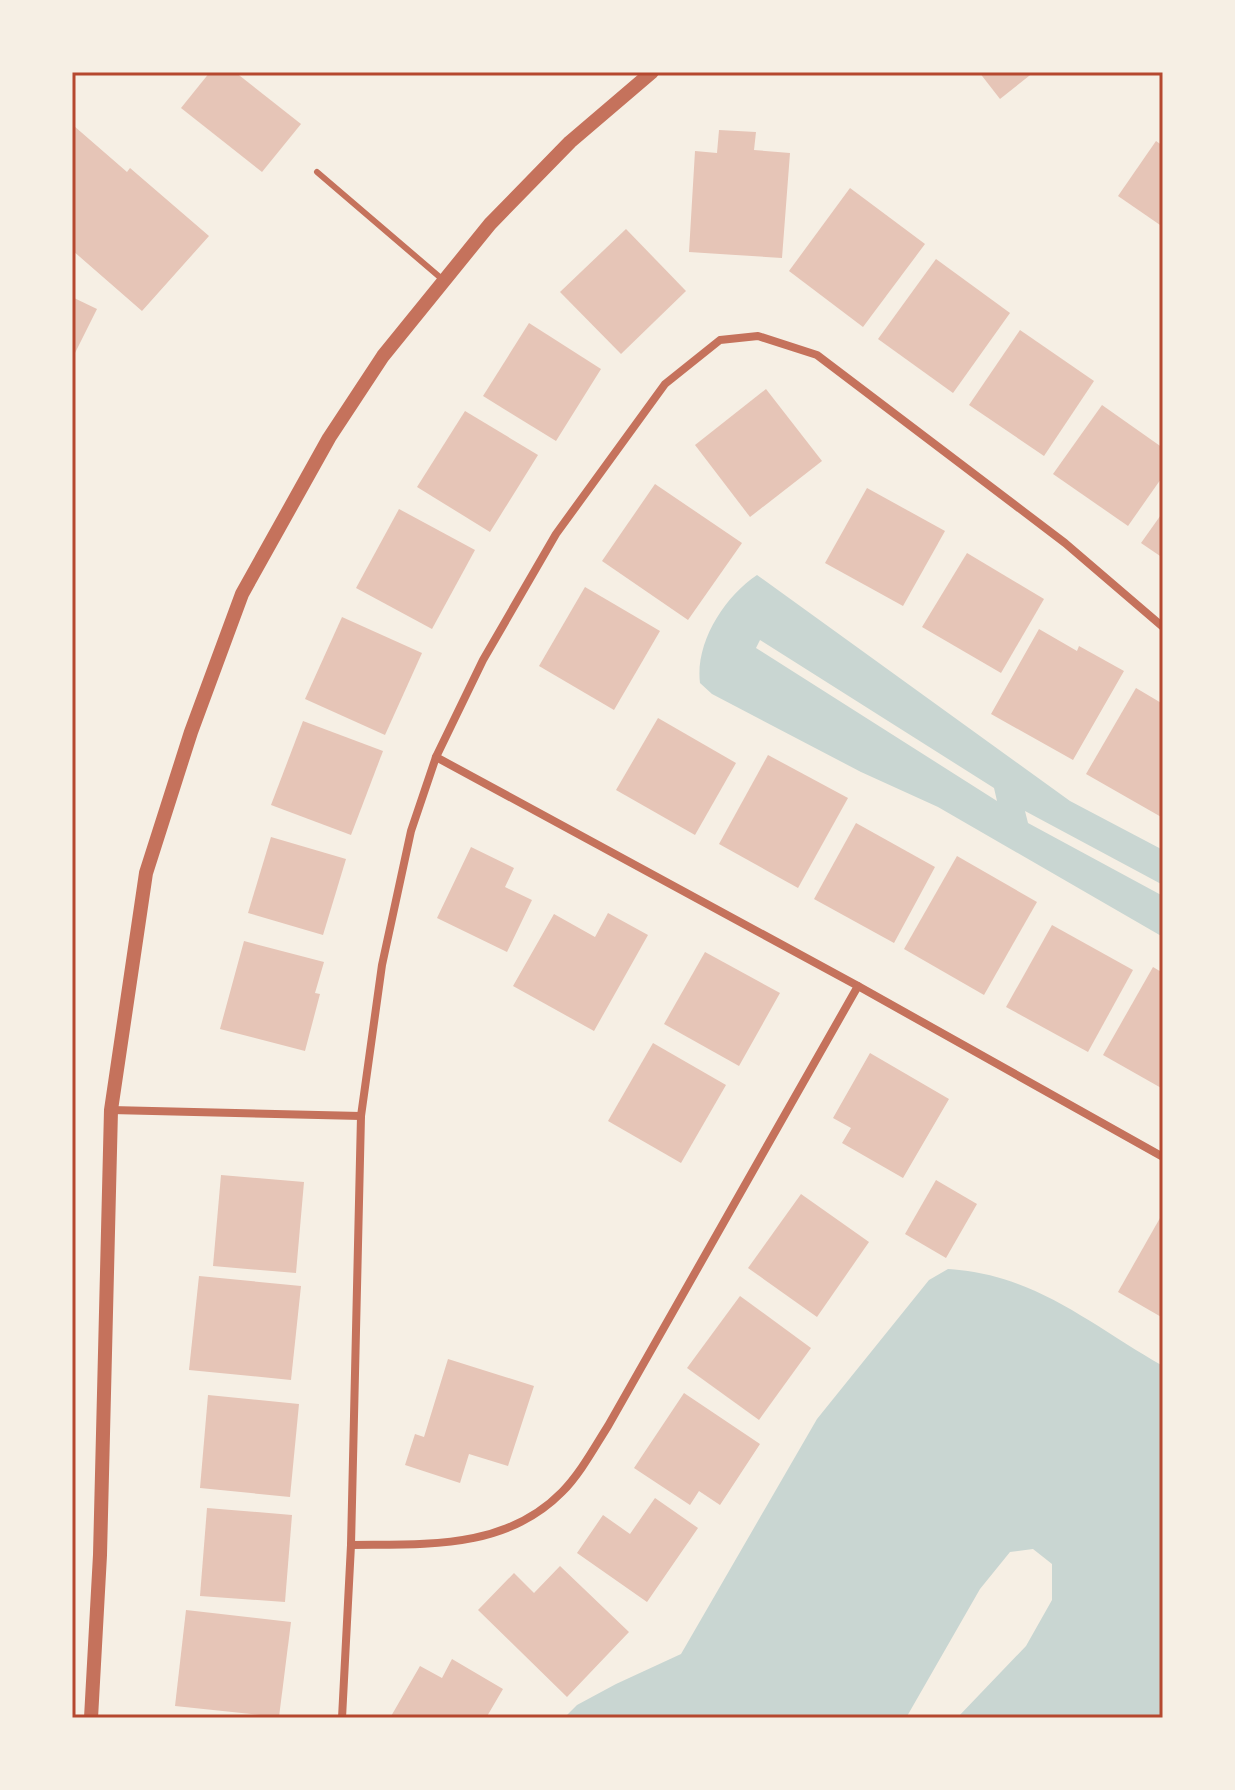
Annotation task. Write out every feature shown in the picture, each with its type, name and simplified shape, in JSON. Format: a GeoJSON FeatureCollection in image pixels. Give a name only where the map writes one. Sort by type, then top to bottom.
{"type":"FeatureCollection","features":[{"type":"Feature","properties":{"kind":"street"},"geometry":{"type":"LineString","coordinates":[[91,1718],[100,1555],[111,1110],[146,873],[191,732],[242,594],[329,438],[383,356],[442,279],[570,142],[652,72]]}},
{"type":"Feature","properties":{"kind":"street"},"geometry":{"type":"LineString","coordinates":[[342,1718],[351,1545],[361,1116],[382,965],[411,831],[436,757],[483,660],[556,534],[665,384],[720,340],[758,336],[817,355],[1065,543],[1163,627]]}},
{"type":"Feature","properties":{"kind":"street"},"geometry":{"type":"LineString","coordinates":[[436,757],[858,986],[1163,1157]]}},
{"type":"Feature","properties":{"kind":"street"},"geometry":{"type":"LineString","coordinates":[[351,1545],[458,1543],[515,1527],[562,1492],[608,1426],[858,986]]}},
{"type":"Feature","properties":{"kind":"street"},"geometry":{"type":"LineString","coordinates":[[111,1110],[361,1116]]}},
{"type":"Feature","properties":{"kind":"lane"},"geometry":{"type":"LineString","coordinates":[[317,172],[442,279]]}},
{"type":"Feature","properties":{"kind":"shaded area"},"geometry":{"type":"Polygon","coordinates":[[[757,575],[1070,801],[1163,850],[1163,885],[1025,811],[1028,823],[1163,896],[1163,937],[938,807],[861,772],[712,694],[700,683],[702,652],[714,622],[745,584],[757,575]],[[760,640],[756,648],[997,801],[994,788],[760,640]]]}},
{"type":"Feature","properties":{"kind":"shaded area"},"geometry":{"type":"Polygon","coordinates":[[[948,1269],[1008,1280],[1035,1291],[1163,1366],[1163,1718],[957,1718],[1026,1646],[1052,1600],[1052,1564],[1033,1549],[1010,1552],[980,1589],[906,1718],[564,1718],[577,1705],[681,1654],[817,1419],[929,1280],[948,1269]]]}},
{"type":"Feature","properties":{"kind":"building"},"geometry":{"type":"Polygon","coordinates":[[[210,72],[235,72],[301,124],[262,172],[181,108],[210,72]]]}},
{"type":"Feature","properties":{"kind":"building"},"geometry":{"type":"Polygon","coordinates":[[[979,72],[1034,72],[1000,99],[979,72]]]}},
{"type":"Feature","properties":{"kind":"building"},"geometry":{"type":"Polygon","coordinates":[[[74,126],[127,172],[130,168],[209,236],[142,311],[72,250],[74,126]]]}},
{"type":"Feature","properties":{"kind":"building"},"geometry":{"type":"Polygon","coordinates":[[[719,130],[756,132],[754,150],[790,153],[782,258],[689,252],[695,151],[717,153],[719,130]]]}},
{"type":"Feature","properties":{"kind":"building"},"geometry":{"type":"Polygon","coordinates":[[[1156,141],[1163,146],[1163,227],[1118,196],[1156,141]]]}},
{"type":"Feature","properties":{"kind":"building"},"geometry":{"type":"Polygon","coordinates":[[[850,188],[925,244],[863,327],[789,271],[850,188]]]}},
{"type":"Feature","properties":{"kind":"building"},"geometry":{"type":"Polygon","coordinates":[[[626,229],[686,291],[621,354],[560,292],[626,229]]]}},
{"type":"Feature","properties":{"kind":"building"},"geometry":{"type":"Polygon","coordinates":[[[936,259],[1010,313],[953,393],[878,339],[936,259]]]}},
{"type":"Feature","properties":{"kind":"building"},"geometry":{"type":"Polygon","coordinates":[[[72,297],[97,309],[72,359],[72,297]]]}},
{"type":"Feature","properties":{"kind":"building"},"geometry":{"type":"Polygon","coordinates":[[[529,323],[601,369],[556,441],[483,396],[529,323]]]}},
{"type":"Feature","properties":{"kind":"building"},"geometry":{"type":"Polygon","coordinates":[[[1020,330],[1094,381],[1044,456],[969,405],[1020,330]]]}},
{"type":"Feature","properties":{"kind":"building"},"geometry":{"type":"Polygon","coordinates":[[[766,389],[822,461],[750,517],[695,445],[766,389]]]}},
{"type":"Feature","properties":{"kind":"building"},"geometry":{"type":"Polygon","coordinates":[[[1102,405],[1163,448],[1163,476],[1128,526],[1053,474],[1102,405]]]}},
{"type":"Feature","properties":{"kind":"building"},"geometry":{"type":"Polygon","coordinates":[[[465,411],[538,455],[490,532],[417,487],[465,411]]]}},
{"type":"Feature","properties":{"kind":"building"},"geometry":{"type":"Polygon","coordinates":[[[655,484],[742,543],[688,620],[602,561],[655,484]]]}},
{"type":"Feature","properties":{"kind":"building"},"geometry":{"type":"Polygon","coordinates":[[[867,488],[945,531],[903,606],[825,563],[867,488]]]}},
{"type":"Feature","properties":{"kind":"building"},"geometry":{"type":"Polygon","coordinates":[[[399,509],[475,550],[432,629],[356,588],[399,509]]]}},
{"type":"Feature","properties":{"kind":"building"},"geometry":{"type":"Polygon","coordinates":[[[1163,512],[1163,558],[1141,543],[1163,512]]]}},
{"type":"Feature","properties":{"kind":"building"},"geometry":{"type":"Polygon","coordinates":[[[967,553],[1044,599],[1001,673],[922,627],[967,553]]]}},
{"type":"Feature","properties":{"kind":"building"},"geometry":{"type":"Polygon","coordinates":[[[585,587],[660,631],[614,710],[539,666],[585,587]]]}},
{"type":"Feature","properties":{"kind":"building"},"geometry":{"type":"Polygon","coordinates":[[[342,617],[422,653],[385,735],[305,699],[342,617]]]}},
{"type":"Feature","properties":{"kind":"building"},"geometry":{"type":"Polygon","coordinates":[[[1039,629],[1077,651],[1079,646],[1124,671],[1073,760],[991,714],[1039,629]]]}},
{"type":"Feature","properties":{"kind":"building"},"geometry":{"type":"Polygon","coordinates":[[[1136,688],[1163,704],[1163,818],[1086,774],[1136,688]]]}},
{"type":"Feature","properties":{"kind":"building"},"geometry":{"type":"Polygon","coordinates":[[[658,718],[736,763],[695,835],[616,790],[658,718]]]}},
{"type":"Feature","properties":{"kind":"building"},"geometry":{"type":"Polygon","coordinates":[[[303,721],[383,751],[351,835],[271,805],[303,721]]]}},
{"type":"Feature","properties":{"kind":"building"},"geometry":{"type":"Polygon","coordinates":[[[768,755],[848,798],[798,888],[719,844],[768,755]]]}},
{"type":"Feature","properties":{"kind":"building"},"geometry":{"type":"Polygon","coordinates":[[[856,823],[935,867],[894,943],[814,899],[856,823]]]}},
{"type":"Feature","properties":{"kind":"building"},"geometry":{"type":"Polygon","coordinates":[[[271,837],[346,859],[323,935],[248,913],[271,837]]]}},
{"type":"Feature","properties":{"kind":"building"},"geometry":{"type":"Polygon","coordinates":[[[471,847],[514,868],[505,887],[532,900],[507,952],[437,918],[471,847]]]}},
{"type":"Feature","properties":{"kind":"building"},"geometry":{"type":"Polygon","coordinates":[[[957,856],[1037,902],[984,995],[904,949],[957,856]]]}},
{"type":"Feature","properties":{"kind":"building"},"geometry":{"type":"Polygon","coordinates":[[[608,913],[648,935],[594,1031],[513,986],[554,914],[595,937],[608,913]]]}},
{"type":"Feature","properties":{"kind":"building"},"geometry":{"type":"Polygon","coordinates":[[[1052,925],[1133,970],[1088,1052],[1006,1007],[1052,925]]]}},
{"type":"Feature","properties":{"kind":"building"},"geometry":{"type":"Polygon","coordinates":[[[244,941],[324,962],[315,993],[320,994],[305,1051],[220,1029],[244,941]]]}},
{"type":"Feature","properties":{"kind":"building"},"geometry":{"type":"Polygon","coordinates":[[[705,952],[780,993],[739,1066],[664,1024],[705,952]]]}},
{"type":"Feature","properties":{"kind":"building"},"geometry":{"type":"Polygon","coordinates":[[[1153,967],[1163,973],[1163,1089],[1103,1055],[1153,967]]]}},
{"type":"Feature","properties":{"kind":"building"},"geometry":{"type":"Polygon","coordinates":[[[653,1043],[726,1085],[681,1163],[608,1121],[653,1043]]]}},
{"type":"Feature","properties":{"kind":"building"},"geometry":{"type":"Polygon","coordinates":[[[870,1053],[949,1099],[903,1178],[842,1143],[851,1128],[833,1118],[870,1053]]]}},
{"type":"Feature","properties":{"kind":"building"},"geometry":{"type":"Polygon","coordinates":[[[221,1175],[304,1182],[296,1273],[213,1266],[221,1175]]]}},
{"type":"Feature","properties":{"kind":"building"},"geometry":{"type":"Polygon","coordinates":[[[936,1180],[977,1204],[946,1258],[905,1234],[936,1180]]]}},
{"type":"Feature","properties":{"kind":"building"},"geometry":{"type":"Polygon","coordinates":[[[801,1194],[869,1242],[817,1317],[748,1268],[801,1194]]]}},
{"type":"Feature","properties":{"kind":"building"},"geometry":{"type":"Polygon","coordinates":[[[1160,1218],[1163,1220],[1163,1318],[1118,1292],[1160,1218]]]}},
{"type":"Feature","properties":{"kind":"building"},"geometry":{"type":"Polygon","coordinates":[[[199,1276],[301,1286],[291,1380],[189,1370],[199,1276]]]}},
{"type":"Feature","properties":{"kind":"building"},"geometry":{"type":"Polygon","coordinates":[[[740,1296],[811,1348],[759,1420],[687,1368],[740,1296]]]}},
{"type":"Feature","properties":{"kind":"building"},"geometry":{"type":"Polygon","coordinates":[[[448,1359],[534,1386],[508,1466],[469,1454],[460,1483],[405,1465],[415,1434],[424,1437],[448,1359]]]}},
{"type":"Feature","properties":{"kind":"building"},"geometry":{"type":"Polygon","coordinates":[[[684,1393],[760,1444],[720,1505],[699,1491],[690,1505],[634,1468],[684,1393]]]}},
{"type":"Feature","properties":{"kind":"building"},"geometry":{"type":"Polygon","coordinates":[[[208,1395],[299,1404],[290,1497],[200,1488],[208,1395]]]}},
{"type":"Feature","properties":{"kind":"building"},"geometry":{"type":"Polygon","coordinates":[[[655,1498],[698,1528],[647,1602],[577,1553],[603,1515],[630,1534],[655,1498]]]}},
{"type":"Feature","properties":{"kind":"building"},"geometry":{"type":"Polygon","coordinates":[[[207,1508],[292,1515],[285,1602],[200,1596],[207,1508]]]}},
{"type":"Feature","properties":{"kind":"building"},"geometry":{"type":"Polygon","coordinates":[[[560,1566],[629,1632],[567,1697],[478,1610],[514,1573],[534,1593],[560,1566]]]}},
{"type":"Feature","properties":{"kind":"building"},"geometry":{"type":"Polygon","coordinates":[[[186,1610],[291,1622],[279,1717],[175,1706],[186,1610]]]}},
{"type":"Feature","properties":{"kind":"building"},"geometry":{"type":"Polygon","coordinates":[[[452,1659],[503,1689],[486,1718],[390,1718],[420,1666],[442,1678],[452,1659]]]}}]}
